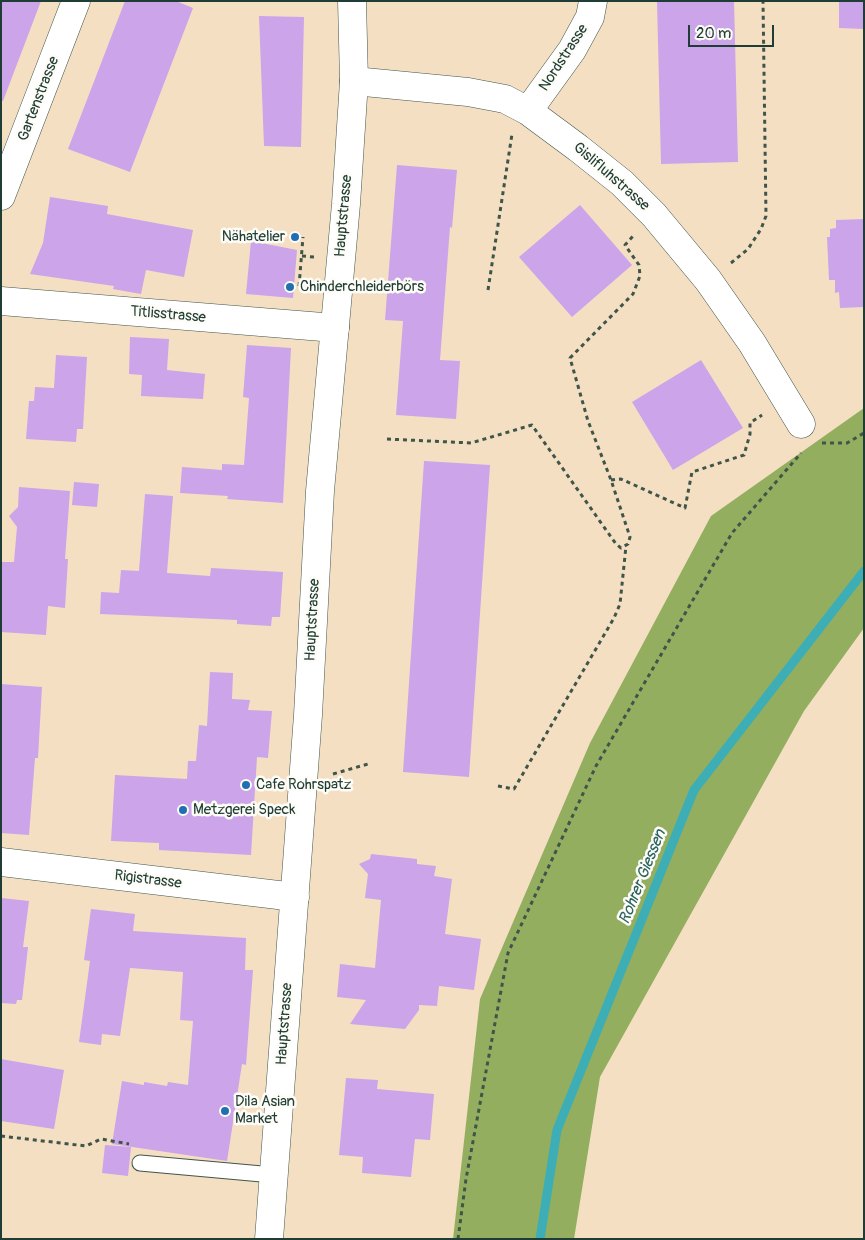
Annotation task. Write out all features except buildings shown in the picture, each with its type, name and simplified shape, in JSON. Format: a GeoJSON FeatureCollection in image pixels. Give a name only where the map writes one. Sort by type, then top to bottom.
{"type":"FeatureCollection","features":[{"type":"Feature","properties":{"kind":"street","name":"Gartenstrasse"},"geometry":{"type":"LineString","coordinates":[[1,196],[76,1]]}},
{"type":"Feature","properties":{"kind":"street","name":"Hauptstrasse"},"geometry":{"type":"LineString","coordinates":[[269,1239],[308,715],[320,491],[354,81],[352,1]]}},
{"type":"Feature","properties":{"kind":"street","name":"Nordstrasse"},"geometry":{"type":"LineString","coordinates":[[528,111],[572,50],[590,17],[593,1]]}},
{"type":"Feature","properties":{"kind":"street","name":"Gislifluhstrasse"},"geometry":{"type":"LineString","coordinates":[[354,81],[468,92],[505,100],[528,111],[622,183],[654,215],[708,280],[752,343],[785,398],[810,433]]}},
{"type":"Feature","properties":{"kind":"street","name":"Titlisstrasse"},"geometry":{"type":"LineString","coordinates":[[1,302],[335,328]]}},
{"type":"Feature","properties":{"kind":"street","name":"Rigistrasse"},"geometry":{"type":"LineString","coordinates":[[1,862],[295,896]]}},
{"type":"Feature","properties":{"kind":"lane"},"geometry":{"type":"LineString","coordinates":[[140,1163],[273,1175]]}},
{"type":"Feature","properties":{"kind":"path"},"geometry":{"type":"LineString","coordinates":[[708,280],[748,249],[761,229],[766,216],[764,1]]}},
{"type":"Feature","properties":{"kind":"path"},"geometry":{"type":"LineString","coordinates":[[488,290],[511,136],[528,111]]}},
{"type":"Feature","properties":{"kind":"path"},"geometry":{"type":"LineString","coordinates":[[299,286],[303,237]]}},
{"type":"Feature","properties":{"kind":"path"},"geometry":{"type":"LineString","coordinates":[[498,786],[514,789],[614,618],[620,604],[626,545],[630,537],[611,480],[588,421],[570,358],[633,294],[640,276],[639,265],[633,257]]}},
{"type":"Feature","properties":{"kind":"path"},"geometry":{"type":"LineString","coordinates":[[611,480],[621,479],[685,508],[692,472],[744,455],[750,434],[750,423],[785,398]]}},
{"type":"Feature","properties":{"kind":"path"},"geometry":{"type":"LineString","coordinates":[[387,439],[471,443],[532,425],[616,544],[621,548],[626,545]]}},
{"type":"Feature","properties":{"kind":"path"},"geometry":{"type":"LineString","coordinates":[[810,433],[847,443],[864,433]]}},
{"type":"Feature","properties":{"kind":"path"},"geometry":{"type":"LineString","coordinates":[[458,1239],[466,1179],[508,953],[596,766],[732,533],[803,450]]}},
{"type":"Feature","properties":{"kind":"path"},"geometry":{"type":"LineString","coordinates":[[338,773],[368,764]]}},
{"type":"Feature","properties":{"kind":"path"},"geometry":{"type":"LineString","coordinates":[[1,1136],[86,1146],[101,1140],[142,1146],[140,1163]]}},
{"type":"Feature","properties":{"kind":"green space"},"geometry":{"type":"Polygon","coordinates":[[[864,408],[864,628],[804,711],[600,1077],[574,1239],[453,1239],[480,999],[590,743],[711,516],[864,408]]]}},
{"type":"Feature","properties":{"kind":"waterway","name":"Rohrer Giessen"},"geometry":{"type":"LineString","coordinates":[[540,1239],[557,1130],[694,790],[864,571]]}},
{"type":"Feature","properties":{"kind":"place","name":"Nähatelier"},"geometry":{"type":"Point","coordinates":[295,237]}},
{"type":"Feature","properties":{"kind":"place","name":"Chinderchleiderbörs"},"geometry":{"type":"Point","coordinates":[290,287]}},
{"type":"Feature","properties":{"kind":"place","name":"Cafe Rohrspatz"},"geometry":{"type":"Point","coordinates":[246,785]}},
{"type":"Feature","properties":{"kind":"place","name":"Metzgerei Speck"},"geometry":{"type":"Point","coordinates":[183,810]}},
{"type":"Feature","properties":{"kind":"place","name":"Dila Asian Market"},"geometry":{"type":"Point","coordinates":[225,1111]}}]}
